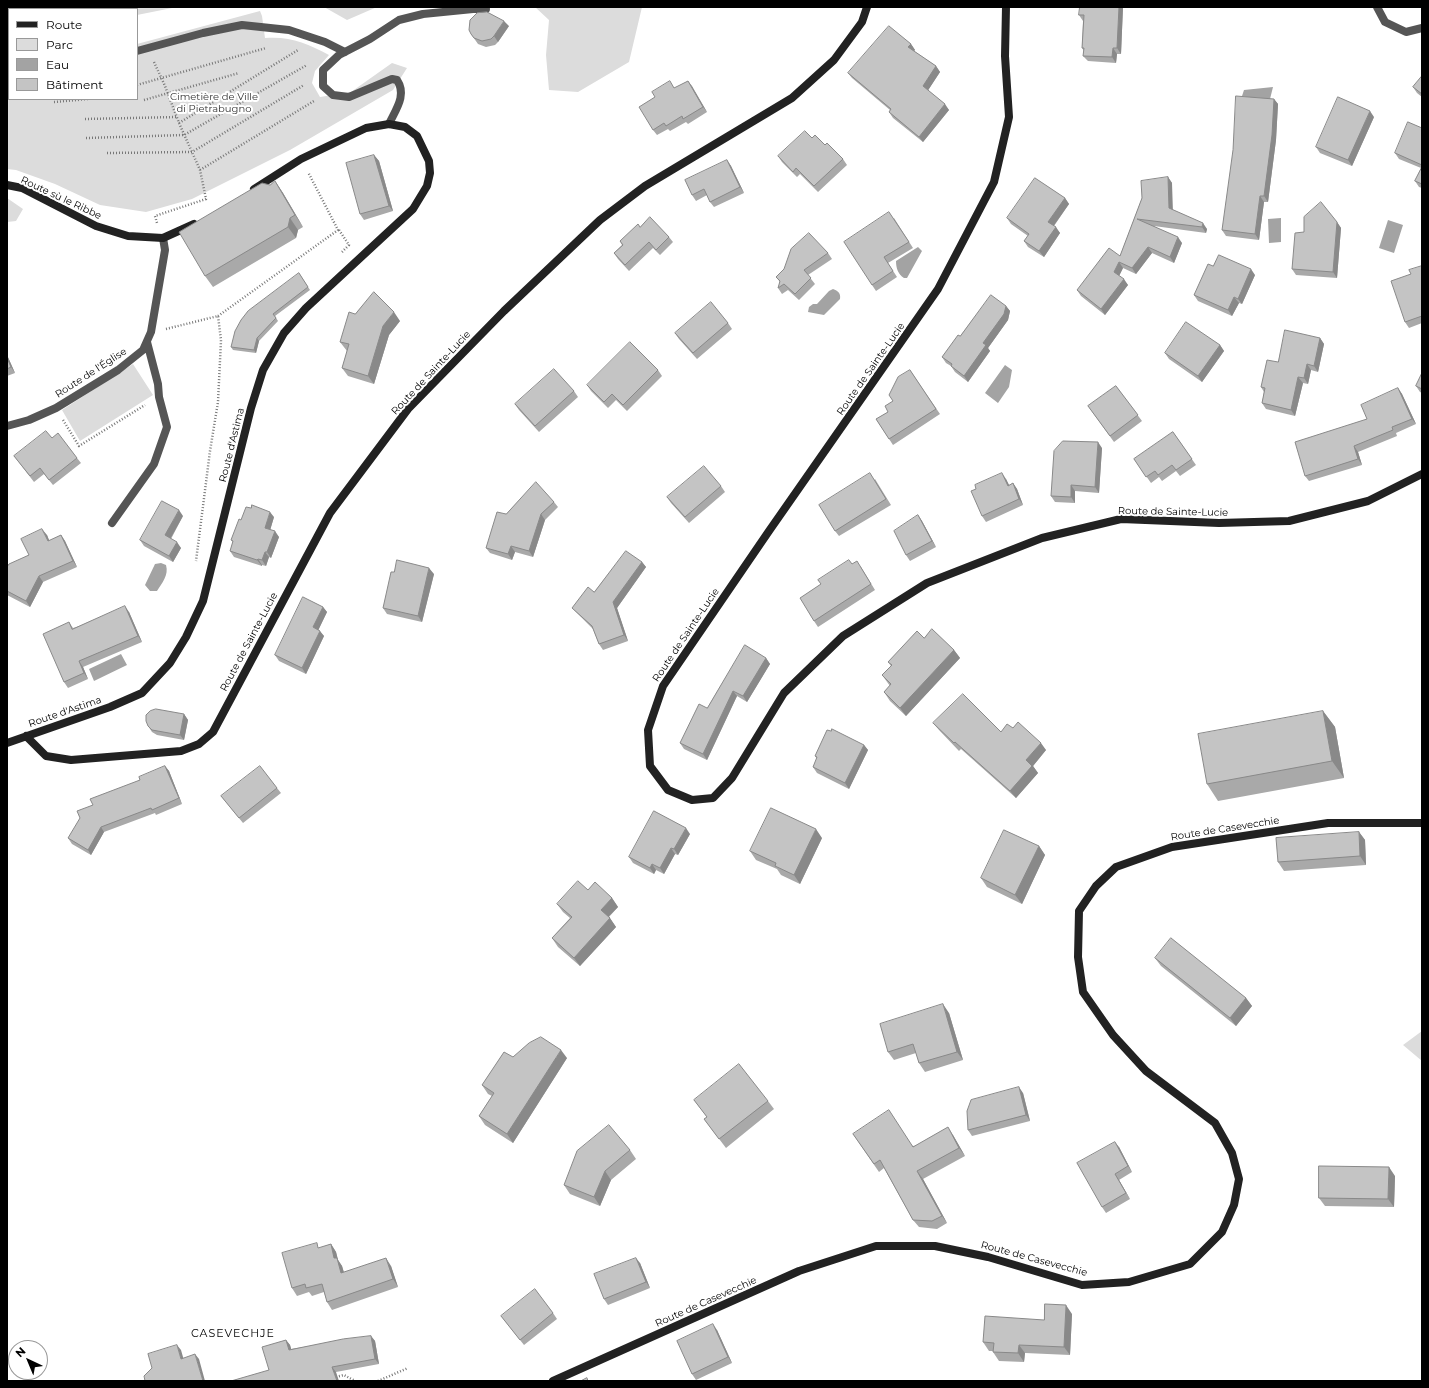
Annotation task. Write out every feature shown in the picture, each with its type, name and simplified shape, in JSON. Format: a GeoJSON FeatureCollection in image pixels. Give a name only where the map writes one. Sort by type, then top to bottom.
{"type":"FeatureCollection","features":[{"type":"Feature","properties":{"kind":"street","name":"Route de Sainte-Lucie"},"geometry":{"type":"LineString","coordinates":[[26,736],[46,756],[71,760],[181,751],[199,744],[212,732],[330,513],[408,409],[504,311],[600,220],[645,186],[792,98],[834,60],[862,22],[867,7]]}},
{"type":"Feature","properties":{"kind":"street","name":"Route de Sainte-Lucie"},"geometry":{"type":"LineString","coordinates":[[1006,7],[1005,56],[1009,117],[994,182],[938,289],[663,686],[648,730],[650,766],[668,790],[692,800],[713,798],[732,778],[784,692],[843,636],[927,583],[1042,538],[1120,519],[1219,523],[1289,521],[1368,501],[1422,474]]}},
{"type":"Feature","properties":{"kind":"street"},"geometry":{"type":"LineString","coordinates":[[1377,7],[1385,22],[1406,32],[1422,28]]}},
{"type":"Feature","properties":{"kind":"street"},"geometry":{"type":"LineString","coordinates":[[246,193],[301,159],[366,128],[389,124],[402,96],[402,87],[397,80],[392,79],[349,96],[333,95],[324,86],[323,70],[339,55],[370,39],[399,20],[423,14],[486,9]]}},
{"type":"Feature","properties":{"kind":"street"},"geometry":{"type":"LineString","coordinates":[[138,51],[203,33],[242,26],[289,30],[325,42],[345,52]]}},
{"type":"Feature","properties":{"kind":"street","name":"Route d'Astima"},"geometry":{"type":"LineString","coordinates":[[7,743],[110,707],[142,693],[170,663],[186,638],[203,601],[263,370],[284,334],[297,318],[413,209],[427,186],[430,173],[428,161],[417,136],[405,127],[389,124]]}},
{"type":"Feature","properties":{"kind":"street","name":"Route sù le Ribbe"},"geometry":{"type":"LineString","coordinates":[[7,185],[22,188],[96,226],[128,236],[163,238],[202,220]]}},
{"type":"Feature","properties":{"kind":"street","name":"Route de l'Église"},"geometry":{"type":"LineString","coordinates":[[7,426],[29,420],[56,408],[118,370],[143,350],[152,332],[165,250],[163,238]]}},
{"type":"Feature","properties":{"kind":"street"},"geometry":{"type":"LineString","coordinates":[[112,523],[154,464],[167,426],[147,342]]}},
{"type":"Feature","properties":{"kind":"street","name":"Route de Casevecchie"},"geometry":{"type":"LineString","coordinates":[[553,1381],[798,1271],[876,1246],[935,1246],[988,1257],[1082,1284],[1129,1282],[1190,1264],[1222,1232],[1234,1205],[1239,1179],[1232,1152],[1215,1122],[1146,1071],[1113,1035],[1083,992],[1078,957],[1080,911],[1096,886],[1116,867],[1172,847],[1328,823],[1422,823]]}},
{"type":"Feature","properties":{"kind":"path"},"geometry":{"type":"LineString","coordinates":[[149,48],[162,77],[178,123],[200,170],[206,199],[155,216],[163,238]]}},
{"type":"Feature","properties":{"kind":"path"},"geometry":{"type":"LineString","coordinates":[[138,85],[266,48]]}},
{"type":"Feature","properties":{"kind":"path"},"geometry":{"type":"LineString","coordinates":[[178,123],[298,50]]}},
{"type":"Feature","properties":{"kind":"path"},"geometry":{"type":"LineString","coordinates":[[86,138],[184,135],[307,65]]}},
{"type":"Feature","properties":{"kind":"path"},"geometry":{"type":"LineString","coordinates":[[144,100],[239,73]]}},
{"type":"Feature","properties":{"kind":"path"},"geometry":{"type":"LineString","coordinates":[[107,153],[192,152],[304,85]]}},
{"type":"Feature","properties":{"kind":"path"},"geometry":{"type":"LineString","coordinates":[[54,102],[77,100]]}},
{"type":"Feature","properties":{"kind":"path"},"geometry":{"type":"LineString","coordinates":[[200,170],[314,101]]}},
{"type":"Feature","properties":{"kind":"path"},"geometry":{"type":"LineString","coordinates":[[85,119],[176,117]]}},
{"type":"Feature","properties":{"kind":"path"},"geometry":{"type":"LineString","coordinates":[[301,159],[338,230],[349,245],[339,255]]}},
{"type":"Feature","properties":{"kind":"path"},"geometry":{"type":"LineString","coordinates":[[152,332],[218,316],[338,230]]}},
{"type":"Feature","properties":{"kind":"path"},"geometry":{"type":"LineString","coordinates":[[197,566],[196,559],[218,402],[221,340],[218,316]]}},
{"type":"Feature","properties":{"kind":"path"},"geometry":{"type":"LineString","coordinates":[[56,408],[79,446],[159,397]]}},
{"type":"Feature","properties":{"kind":"path"},"geometry":{"type":"LineString","coordinates":[[378,1381],[408,1368]]}},
{"type":"Feature","properties":{"kind":"path"},"geometry":{"type":"LineString","coordinates":[[336,1377],[344,1375],[355,1381]]}},
{"type":"Feature","properties":{"kind":"green space"},"geometry":{"type":"Polygon","coordinates":[[[7,7],[177,7],[138,15],[138,8],[8,8],[7,42],[7,7]]]}},
{"type":"Feature","properties":{"kind":"green space"},"geometry":{"type":"Polygon","coordinates":[[[324,7],[377,7],[347,20],[324,7]]]}},
{"type":"Feature","properties":{"kind":"green space"},"geometry":{"type":"Polygon","coordinates":[[[535,7],[642,7],[629,62],[578,92],[549,90],[546,55],[549,20],[535,7]]]}},
{"type":"Feature","properties":{"kind":"green space","name":"Cimetière de Ville di Pietrabugno"},"geometry":{"type":"Polygon","coordinates":[[[260,11],[265,38],[282,38],[298,41],[329,55],[315,71],[312,83],[320,97],[351,92],[392,63],[407,68],[393,90],[290,150],[192,199],[146,212],[100,205],[55,184],[16,170],[7,169],[7,65],[8,100],[138,100],[138,44],[260,11]]]}},
{"type":"Feature","properties":{"kind":"green space"},"geometry":{"type":"Polygon","coordinates":[[[7,198],[23,209],[16,221],[7,222],[7,198]]]}},
{"type":"Feature","properties":{"kind":"green space"},"geometry":{"type":"Polygon","coordinates":[[[133,364],[153,395],[80,441],[62,410],[133,364]]]}},
{"type":"Feature","properties":{"kind":"green space"},"geometry":{"type":"Polygon","coordinates":[[[1422,1031],[1422,1061],[1403,1045],[1422,1031]]]}},
{"type":"Feature","properties":{"kind":"water"},"geometry":{"type":"Polygon","coordinates":[[[1273,87],[1269,103],[1242,96],[1244,90],[1273,87]]]}},
{"type":"Feature","properties":{"kind":"water"},"geometry":{"type":"Polygon","coordinates":[[[1281,218],[1281,242],[1269,243],[1268,219],[1281,218]]]}},
{"type":"Feature","properties":{"kind":"water"},"geometry":{"type":"Polygon","coordinates":[[[1388,220],[1403,225],[1394,253],[1379,248],[1388,220]]]}},
{"type":"Feature","properties":{"kind":"water"},"geometry":{"type":"Polygon","coordinates":[[[918,247],[922,251],[907,278],[904,278],[898,271],[896,261],[918,247]]]}},
{"type":"Feature","properties":{"kind":"water"},"geometry":{"type":"Polygon","coordinates":[[[833,289],[839,292],[840,299],[824,315],[808,312],[809,307],[813,304],[817,304],[829,291],[833,289]]]}},
{"type":"Feature","properties":{"kind":"water"},"geometry":{"type":"Polygon","coordinates":[[[1005,365],[1012,370],[1009,387],[998,403],[985,393],[1005,365]]]}},
{"type":"Feature","properties":{"kind":"water"},"geometry":{"type":"Polygon","coordinates":[[[161,563],[166,565],[166,576],[157,591],[150,591],[145,585],[155,564],[161,563]]]}},
{"type":"Feature","properties":{"kind":"water"},"geometry":{"type":"Polygon","coordinates":[[[121,654],[127,665],[94,681],[89,669],[121,654]]]}},
{"type":"Feature","properties":{"kind":"building"},"geometry":{"type":"Polygon","coordinates":[[[1080,7],[1119,7],[1117,48],[1113,48],[1112,57],[1083,56],[1084,15],[1079,15],[1080,7]]]}},
{"type":"Feature","properties":{"kind":"building"},"geometry":{"type":"Polygon","coordinates":[[[487,12],[504,21],[491,39],[482,41],[474,38],[471,34],[469,30],[470,20],[477,13],[487,12]]]}},
{"type":"Feature","properties":{"kind":"building"},"geometry":{"type":"Polygon","coordinates":[[[889,26],[911,44],[908,47],[936,66],[923,86],[945,104],[919,137],[889,112],[891,109],[848,73],[889,26]]]}},
{"type":"Feature","properties":{"kind":"building"},"geometry":{"type":"Polygon","coordinates":[[[1422,76],[1422,94],[1413,87],[1422,76]]]}},
{"type":"Feature","properties":{"kind":"building"},"geometry":{"type":"Polygon","coordinates":[[[670,81],[674,88],[688,81],[703,107],[683,119],[682,116],[666,126],[664,123],[653,130],[639,107],[655,97],[652,92],[670,81]]]}},
{"type":"Feature","properties":{"kind":"building"},"geometry":{"type":"Polygon","coordinates":[[[1236,96],[1274,99],[1272,135],[1264,196],[1260,196],[1255,234],[1222,230],[1233,150],[1236,96]]]}},
{"type":"Feature","properties":{"kind":"building"},"geometry":{"type":"Polygon","coordinates":[[[1338,97],[1370,111],[1348,160],[1316,147],[1338,97]]]}},
{"type":"Feature","properties":{"kind":"building"},"geometry":{"type":"Polygon","coordinates":[[[1408,122],[1422,128],[1422,165],[1395,153],[1408,122]]]}},
{"type":"Feature","properties":{"kind":"building"},"geometry":{"type":"Polygon","coordinates":[[[805,131],[812,138],[815,135],[825,145],[827,143],[843,159],[814,186],[796,168],[793,172],[778,156],[805,131]]]}},
{"type":"Feature","properties":{"kind":"building"},"geometry":{"type":"Polygon","coordinates":[[[374,155],[389,206],[360,214],[346,163],[374,155]]]}},
{"type":"Feature","properties":{"kind":"building"},"geometry":{"type":"Polygon","coordinates":[[[727,160],[740,187],[710,202],[704,189],[692,195],[685,180],[727,160]]]}},
{"type":"Feature","properties":{"kind":"building"},"geometry":{"type":"Polygon","coordinates":[[[1422,167],[1422,184],[1415,181],[1422,167]]]}},
{"type":"Feature","properties":{"kind":"building"},"geometry":{"type":"Polygon","coordinates":[[[1168,177],[1169,208],[1203,223],[1202,227],[1137,219],[1178,237],[1170,257],[1148,247],[1132,268],[1119,262],[1114,272],[1124,279],[1101,309],[1077,290],[1109,248],[1120,256],[1142,198],[1141,181],[1168,177]]]}},
{"type":"Feature","properties":{"kind":"building"},"geometry":{"type":"Polygon","coordinates":[[[1035,178],[1065,198],[1048,222],[1056,227],[1039,251],[1024,241],[1029,234],[1007,218],[1035,178]]]}},
{"type":"Feature","properties":{"kind":"building"},"geometry":{"type":"Polygon","coordinates":[[[275,181],[295,215],[290,218],[288,227],[205,276],[179,232],[262,183],[270,185],[275,181]]]}},
{"type":"Feature","properties":{"kind":"building"},"geometry":{"type":"Polygon","coordinates":[[[1321,202],[1337,222],[1333,272],[1292,269],[1295,233],[1304,232],[1304,217],[1321,202]]]}},
{"type":"Feature","properties":{"kind":"building"},"geometry":{"type":"Polygon","coordinates":[[[889,212],[909,242],[884,257],[893,271],[872,285],[844,242],[889,212]]]}},
{"type":"Feature","properties":{"kind":"building"},"geometry":{"type":"Polygon","coordinates":[[[650,217],[669,237],[656,250],[649,242],[625,265],[614,253],[623,245],[620,241],[638,224],[640,227],[650,217]]]}},
{"type":"Feature","properties":{"kind":"building"},"geometry":{"type":"Polygon","coordinates":[[[809,233],[828,253],[804,270],[811,278],[795,294],[784,284],[778,288],[780,281],[776,277],[784,269],[791,249],[809,233]]]}},
{"type":"Feature","properties":{"kind":"building"},"geometry":{"type":"Polygon","coordinates":[[[1219,255],[1251,269],[1238,299],[1234,297],[1228,310],[1194,295],[1208,264],[1213,266],[1219,255]]]}},
{"type":"Feature","properties":{"kind":"building"},"geometry":{"type":"Polygon","coordinates":[[[1422,266],[1422,316],[1405,322],[1391,281],[1411,274],[1409,270],[1422,266]]]}},
{"type":"Feature","properties":{"kind":"building"},"geometry":{"type":"Polygon","coordinates":[[[299,273],[308,287],[273,314],[276,318],[257,338],[254,350],[231,347],[235,331],[248,311],[299,273]]]}},
{"type":"Feature","properties":{"kind":"building"},"geometry":{"type":"Polygon","coordinates":[[[374,292],[394,312],[383,326],[368,376],[342,368],[349,344],[340,342],[349,312],[355,314],[374,292]]]}},
{"type":"Feature","properties":{"kind":"building"},"geometry":{"type":"Polygon","coordinates":[[[991,295],[1006,306],[1004,314],[983,343],[986,345],[964,376],[951,366],[952,364],[942,357],[991,295]]]}},
{"type":"Feature","properties":{"kind":"building"},"geometry":{"type":"Polygon","coordinates":[[[711,302],[728,323],[693,353],[675,333],[711,302]]]}},
{"type":"Feature","properties":{"kind":"building"},"geometry":{"type":"Polygon","coordinates":[[[1186,322],[1220,345],[1198,376],[1165,353],[1186,322]]]}},
{"type":"Feature","properties":{"kind":"building"},"geometry":{"type":"Polygon","coordinates":[[[1285,330],[1320,338],[1314,366],[1307,364],[1304,378],[1298,377],[1291,410],[1262,403],[1265,388],[1261,387],[1267,360],[1278,362],[1285,330]]]}},
{"type":"Feature","properties":{"kind":"building"},"geometry":{"type":"Polygon","coordinates":[[[630,342],[658,370],[623,405],[612,394],[604,402],[587,385],[630,342]]]}},
{"type":"Feature","properties":{"kind":"building"},"geometry":{"type":"Polygon","coordinates":[[[7,358],[11,367],[7,369],[7,358]]]}},
{"type":"Feature","properties":{"kind":"building"},"geometry":{"type":"Polygon","coordinates":[[[554,369],[574,391],[535,426],[515,404],[554,369]]]}},
{"type":"Feature","properties":{"kind":"building"},"geometry":{"type":"Polygon","coordinates":[[[910,370],[936,409],[889,439],[876,419],[888,412],[885,406],[893,401],[889,395],[898,377],[910,370]]]}},
{"type":"Feature","properties":{"kind":"building"},"geometry":{"type":"Polygon","coordinates":[[[1422,373],[1422,389],[1416,386],[1422,373]]]}},
{"type":"Feature","properties":{"kind":"building"},"geometry":{"type":"Polygon","coordinates":[[[1116,386],[1138,415],[1110,436],[1088,406],[1116,386]]]}},
{"type":"Feature","properties":{"kind":"building"},"geometry":{"type":"Polygon","coordinates":[[[1398,388],[1412,419],[1392,427],[1393,430],[1354,446],[1358,459],[1305,476],[1295,442],[1367,419],[1361,405],[1398,388]]]}},
{"type":"Feature","properties":{"kind":"building"},"geometry":{"type":"Polygon","coordinates":[[[46,431],[52,438],[58,433],[77,458],[49,480],[40,468],[30,476],[14,456],[46,431]]]}},
{"type":"Feature","properties":{"kind":"building"},"geometry":{"type":"Polygon","coordinates":[[[1173,432],[1192,459],[1176,470],[1172,465],[1158,475],[1155,471],[1146,477],[1134,459],[1173,432]]]}},
{"type":"Feature","properties":{"kind":"building"},"geometry":{"type":"Polygon","coordinates":[[[1063,441],[1098,442],[1095,487],[1071,485],[1071,497],[1051,496],[1054,451],[1063,441]]]}},
{"type":"Feature","properties":{"kind":"building"},"geometry":{"type":"Polygon","coordinates":[[[704,466],[721,486],[685,517],[667,497],[704,466]]]}},
{"type":"Feature","properties":{"kind":"building"},"geometry":{"type":"Polygon","coordinates":[[[870,473],[886,499],[835,531],[819,505],[870,473]]]}},
{"type":"Feature","properties":{"kind":"building"},"geometry":{"type":"Polygon","coordinates":[[[1002,473],[1008,486],[1013,483],[1019,499],[982,516],[971,491],[976,489],[975,485],[1002,473]]]}},
{"type":"Feature","properties":{"kind":"building"},"geometry":{"type":"Polygon","coordinates":[[[536,482],[554,502],[541,514],[529,551],[511,546],[508,554],[486,548],[497,512],[506,514],[536,482]]]}},
{"type":"Feature","properties":{"kind":"building"},"geometry":{"type":"Polygon","coordinates":[[[162,501],[179,510],[165,535],[177,542],[169,556],[140,540],[162,501]]]}},
{"type":"Feature","properties":{"kind":"building"},"geometry":{"type":"Polygon","coordinates":[[[252,505],[270,512],[265,528],[275,531],[267,552],[265,552],[262,560],[257,560],[230,551],[233,541],[231,540],[239,519],[241,520],[246,507],[251,508],[252,505]]]}},
{"type":"Feature","properties":{"kind":"building"},"geometry":{"type":"Polygon","coordinates":[[[918,515],[932,541],[906,555],[894,531],[918,515]]]}},
{"type":"Feature","properties":{"kind":"building"},"geometry":{"type":"Polygon","coordinates":[[[42,529],[48,541],[61,535],[73,561],[39,576],[26,601],[7,591],[7,567],[9,564],[29,555],[21,539],[42,529]]]}},
{"type":"Feature","properties":{"kind":"building"},"geometry":{"type":"Polygon","coordinates":[[[626,551],[642,562],[613,602],[624,635],[599,644],[592,626],[572,608],[588,587],[594,592],[626,551]]]}},
{"type":"Feature","properties":{"kind":"building"},"geometry":{"type":"Polygon","coordinates":[[[397,560],[429,568],[418,616],[383,608],[391,572],[394,572],[397,560]]]}},
{"type":"Feature","properties":{"kind":"building"},"geometry":{"type":"Polygon","coordinates":[[[849,560],[852,564],[857,561],[871,584],[814,621],[800,598],[821,584],[818,580],[849,560]]]}},
{"type":"Feature","properties":{"kind":"building"},"geometry":{"type":"Polygon","coordinates":[[[303,597],[323,607],[313,627],[320,631],[302,668],[275,655],[303,597]]]}},
{"type":"Feature","properties":{"kind":"building"},"geometry":{"type":"Polygon","coordinates":[[[125,606],[138,636],[79,661],[84,673],[64,682],[43,634],[69,622],[72,629],[125,606]]]}},
{"type":"Feature","properties":{"kind":"building"},"geometry":{"type":"Polygon","coordinates":[[[932,629],[954,650],[900,708],[884,692],[891,684],[882,675],[892,665],[888,662],[917,631],[924,638],[932,629]]]}},
{"type":"Feature","properties":{"kind":"building"},"geometry":{"type":"Polygon","coordinates":[[[745,645],[766,658],[743,696],[733,691],[703,754],[680,743],[699,704],[707,708],[745,645]]]}},
{"type":"Feature","properties":{"kind":"building"},"geometry":{"type":"Polygon","coordinates":[[[963,694],[1001,732],[1007,724],[1013,728],[1018,722],[1041,743],[1026,760],[1032,766],[1010,791],[933,723],[963,694]]]}},
{"type":"Feature","properties":{"kind":"building"},"geometry":{"type":"Polygon","coordinates":[[[156,709],[184,714],[180,735],[152,730],[148,726],[146,715],[150,711],[156,709]]]}},
{"type":"Feature","properties":{"kind":"building"},"geometry":{"type":"Polygon","coordinates":[[[1323,711],[1332,761],[1207,784],[1198,734],[1323,711]]]}},
{"type":"Feature","properties":{"kind":"building"},"geometry":{"type":"Polygon","coordinates":[[[832,729],[864,745],[845,783],[813,767],[817,757],[815,756],[827,730],[831,731],[832,729]]]}},
{"type":"Feature","properties":{"kind":"building"},"geometry":{"type":"Polygon","coordinates":[[[165,766],[179,798],[152,810],[151,808],[101,827],[88,850],[68,838],[80,818],[77,811],[93,805],[90,799],[140,780],[139,777],[165,766]]]}},
{"type":"Feature","properties":{"kind":"building"},"geometry":{"type":"Polygon","coordinates":[[[260,766],[277,788],[239,818],[221,796],[260,766]]]}},
{"type":"Feature","properties":{"kind":"building"},"geometry":{"type":"Polygon","coordinates":[[[771,808],[816,829],[794,875],[775,866],[776,863],[750,851],[771,808]]]}},
{"type":"Feature","properties":{"kind":"building"},"geometry":{"type":"Polygon","coordinates":[[[654,811],[686,828],[674,849],[671,848],[660,868],[652,864],[650,868],[629,857],[654,811]]]}},
{"type":"Feature","properties":{"kind":"building"},"geometry":{"type":"Polygon","coordinates":[[[1004,830],[1039,846],[1015,895],[981,878],[1004,830]]]}},
{"type":"Feature","properties":{"kind":"building"},"geometry":{"type":"Polygon","coordinates":[[[1359,832],[1360,856],[1278,862],[1276,838],[1359,832]]]}},
{"type":"Feature","properties":{"kind":"building"},"geometry":{"type":"Polygon","coordinates":[[[578,881],[588,890],[595,882],[612,898],[601,910],[610,918],[574,958],[552,938],[572,917],[557,904],[578,881]]]}},
{"type":"Feature","properties":{"kind":"building"},"geometry":{"type":"Polygon","coordinates":[[[1171,938],[1246,998],[1230,1018],[1155,958],[1171,938]]]}},
{"type":"Feature","properties":{"kind":"building"},"geometry":{"type":"Polygon","coordinates":[[[943,1004],[957,1052],[919,1063],[913,1044],[888,1052],[880,1024],[943,1004]]]}},
{"type":"Feature","properties":{"kind":"building"},"geometry":{"type":"Polygon","coordinates":[[[541,1037],[561,1050],[507,1134],[479,1116],[494,1093],[482,1085],[504,1052],[513,1057],[529,1043],[541,1037]]]}},
{"type":"Feature","properties":{"kind":"building"},"geometry":{"type":"Polygon","coordinates":[[[739,1064],[768,1101],[719,1139],[704,1119],[707,1117],[694,1100],[739,1064]]]}},
{"type":"Feature","properties":{"kind":"building"},"geometry":{"type":"Polygon","coordinates":[[[1019,1087],[1026,1115],[968,1130],[967,1111],[971,1100],[1019,1087]]]}},
{"type":"Feature","properties":{"kind":"building"},"geometry":{"type":"Polygon","coordinates":[[[889,1110],[913,1147],[948,1127],[959,1148],[917,1171],[942,1216],[932,1221],[913,1220],[880,1160],[874,1164],[853,1134],[889,1110]]]}},
{"type":"Feature","properties":{"kind":"building"},"geometry":{"type":"Polygon","coordinates":[[[609,1125],[630,1150],[605,1171],[594,1197],[564,1185],[577,1151],[609,1125]]]}},
{"type":"Feature","properties":{"kind":"building"},"geometry":{"type":"Polygon","coordinates":[[[1115,1142],[1128,1166],[1115,1174],[1126,1193],[1102,1207],[1077,1163],[1115,1142]]]}},
{"type":"Feature","properties":{"kind":"building"},"geometry":{"type":"Polygon","coordinates":[[[1319,1166],[1389,1167],[1388,1199],[1319,1198],[1319,1166]]]}},
{"type":"Feature","properties":{"kind":"building"},"geometry":{"type":"Polygon","coordinates":[[[317,1243],[318,1248],[331,1244],[334,1258],[337,1258],[341,1273],[386,1258],[393,1279],[327,1302],[322,1284],[306,1288],[305,1284],[292,1288],[282,1253],[317,1243]]]}},
{"type":"Feature","properties":{"kind":"building"},"geometry":{"type":"Polygon","coordinates":[[[636,1258],[646,1282],[604,1299],[594,1274],[636,1258]]]}},
{"type":"Feature","properties":{"kind":"building"},"geometry":{"type":"Polygon","coordinates":[[[535,1289],[553,1313],[520,1340],[501,1316],[535,1289]]]}},
{"type":"Feature","properties":{"kind":"building"},"geometry":{"type":"Polygon","coordinates":[[[1045,1304],[1066,1305],[1064,1347],[1019,1345],[1018,1353],[993,1352],[994,1343],[983,1342],[985,1316],[1044,1320],[1045,1304]]]}},
{"type":"Feature","properties":{"kind":"building"},"geometry":{"type":"Polygon","coordinates":[[[713,1324],[728,1357],[692,1374],[677,1341],[713,1324]]]}},
{"type":"Feature","properties":{"kind":"building"},"geometry":{"type":"Polygon","coordinates":[[[371,1336],[375,1359],[332,1367],[337,1381],[231,1381],[269,1370],[262,1347],[286,1340],[289,1350],[343,1339],[371,1336]]]}},
{"type":"Feature","properties":{"kind":"building"},"geometry":{"type":"Polygon","coordinates":[[[177,1345],[181,1359],[195,1354],[203,1381],[145,1381],[144,1376],[152,1368],[148,1354],[177,1345]]]}},
{"type":"Feature","properties":{"kind":"building"},"geometry":{"type":"Polygon","coordinates":[[[587,1378],[588,1381],[581,1381],[587,1378]]]}},
{"type":"Feature","properties":{"kind":"district","name":"CASEVECHJE"},"geometry":{"type":"Point","coordinates":[233,1334]}}]}
